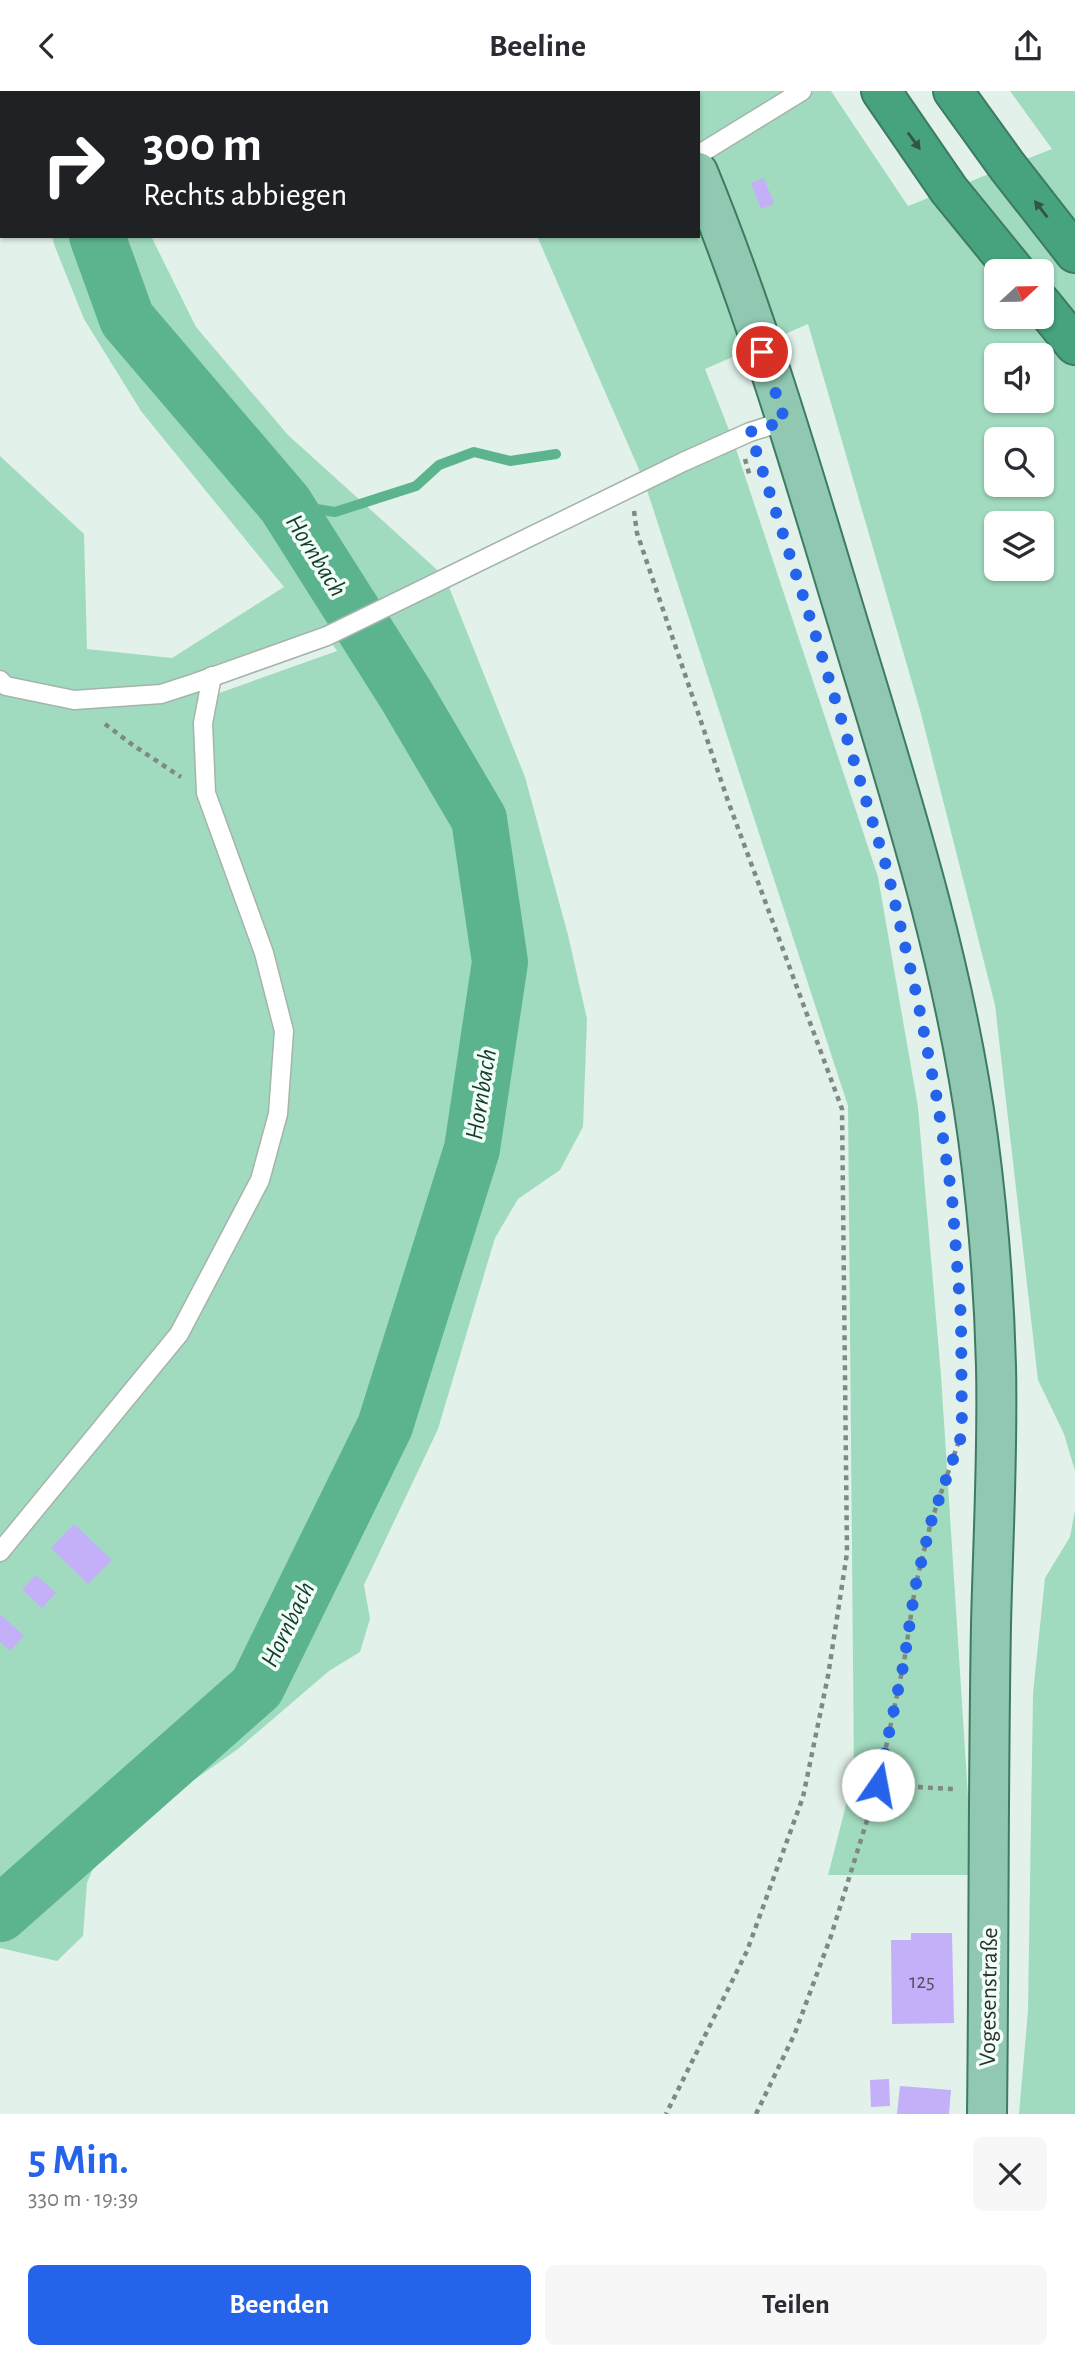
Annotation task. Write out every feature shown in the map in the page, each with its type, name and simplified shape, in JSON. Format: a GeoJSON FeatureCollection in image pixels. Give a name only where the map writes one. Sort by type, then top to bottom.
{"type":"FeatureCollection","features":[{"type":"Feature","properties":{"kind":"highway"},"geometry":{"type":"LineString","coordinates":[[881,91],[949,190],[1005,259]]}},
{"type":"Feature","properties":{"kind":"highway"},"geometry":{"type":"LineString","coordinates":[[953,91],[1075,253]]}},
{"type":"Feature","properties":{"kind":"highway"},"geometry":{"type":"LineString","coordinates":[[1054,319],[1075,345]]}},
{"type":"Feature","properties":{"kind":"main road","name":"Vogesenstraße"},"geometry":{"type":"LineString","coordinates":[[700,177],[785,421],[917,850],[946,966],[978,1138],[992,1287],[996,1370],[987,2114]]}},
{"type":"Feature","properties":{"kind":"lane"},"geometry":{"type":"LineString","coordinates":[[700,154],[802,91]]}},
{"type":"Feature","properties":{"kind":"lane"},"geometry":{"type":"LineString","coordinates":[[3,683],[74,700],[161,694],[327,636],[683,462],[750,432],[785,421]]}},
{"type":"Feature","properties":{"kind":"lane"},"geometry":{"type":"LineString","coordinates":[[0,1552],[179,1334],[260,1180],[275,1127],[284,1031],[264,953],[206,793],[203,723],[212,676]]}},
{"type":"Feature","properties":{"kind":"path"},"geometry":{"type":"LineString","coordinates":[[637,533],[728,801],[842,1109],[846,1553],[828,1676],[803,1797],[747,1951],[666,2114]]}},
{"type":"Feature","properties":{"kind":"path"},"geometry":{"type":"LineString","coordinates":[[74,700],[134,746],[206,793]]}},
{"type":"Feature","properties":{"kind":"path"},"geometry":{"type":"LineString","coordinates":[[756,2114],[795,2033],[831,1936],[878,1785],[904,1662],[918,1575],[931,1522],[962,1434]]}},
{"type":"Feature","properties":{"kind":"path"},"geometry":{"type":"LineString","coordinates":[[878,1785],[963,1789]]}},
{"type":"Feature","properties":{"kind":"green space"},"geometry":{"type":"Polygon","coordinates":[[[700,91],[831,91],[908,206],[1052,149],[1010,91],[1075,91],[1075,1471],[1064,1434],[1038,1380],[995,1005],[920,710],[808,324],[705,369],[733,440],[878,877],[918,1107],[941,1375],[973,1875],[828,1875],[854,1774],[848,1106],[644,481],[538,238],[700,238],[700,91]]]}},
{"type":"Feature","properties":{"kind":"green space"},"geometry":{"type":"Polygon","coordinates":[[[53,238],[152,238],[196,327],[288,435],[445,577],[525,777],[568,935],[587,1019],[583,1127],[560,1170],[518,1199],[495,1238],[438,1429],[364,1585],[370,1619],[360,1652],[329,1671],[238,1749],[123,1830],[100,1852],[87,1883],[83,1936],[57,1961],[0,1948],[0,456],[84,534],[87,649],[172,658],[284,587],[141,411],[84,319],[53,238]],[[327,636],[212,676],[208,697],[337,651],[327,636]]]}},
{"type":"Feature","properties":{"kind":"green space"},"geometry":{"type":"Polygon","coordinates":[[[1075,1510],[1075,2114],[1019,2114],[1028,2011],[1033,1693],[1045,1578],[1070,1537],[1075,1510]]]}},
{"type":"Feature","properties":{"kind":"building"},"geometry":{"type":"Polygon","coordinates":[[[764,178],[774,204],[761,209],[751,183],[764,178]]]}},
{"type":"Feature","properties":{"kind":"building"},"geometry":{"type":"Polygon","coordinates":[[[74,1524],[112,1560],[88,1584],[51,1548],[74,1524]]]}},
{"type":"Feature","properties":{"kind":"building"},"geometry":{"type":"Polygon","coordinates":[[[36,1575],[56,1593],[42,1608],[22,1589],[36,1575]]]}},
{"type":"Feature","properties":{"kind":"building"},"geometry":{"type":"Polygon","coordinates":[[[0,1614],[24,1636],[10,1651],[0,1642],[0,1614]]]}},
{"type":"Feature","properties":{"kind":"building"},"geometry":{"type":"Polygon","coordinates":[[[911,1933],[952,1933],[954,2023],[892,2024],[891,1940],[911,1940],[911,1933]]]}},
{"type":"Feature","properties":{"kind":"building"},"geometry":{"type":"Polygon","coordinates":[[[889,2079],[890,2106],[871,2107],[870,2080],[889,2079]]]}},
{"type":"Feature","properties":{"kind":"building"},"geometry":{"type":"Polygon","coordinates":[[[900,2086],[951,2090],[949,2114],[897,2114],[900,2086]]]}},
{"type":"Feature","properties":{"kind":"waterway","name":"Hornbach"},"geometry":{"type":"LineString","coordinates":[[0,1914],[257,1687],[385,1426],[472,1149],[500,962],[479,819],[406,695],[285,504],[127,319],[98,238]]}},
{"type":"Feature","properties":{"kind":"waterway"},"geometry":{"type":"LineString","coordinates":[[285,504],[335,512],[416,486],[439,465],[474,452],[510,461],[556,454]]}},
{"type":"Feature","properties":{"kind":"route"},"geometry":{"type":"LineString","coordinates":[[762,352],[785,421],[750,432],[887,869],[917,997],[937,1099],[952,1197],[961,1317],[962,1434],[931,1522],[915,1588],[904,1662],[878,1785]]}}]}
